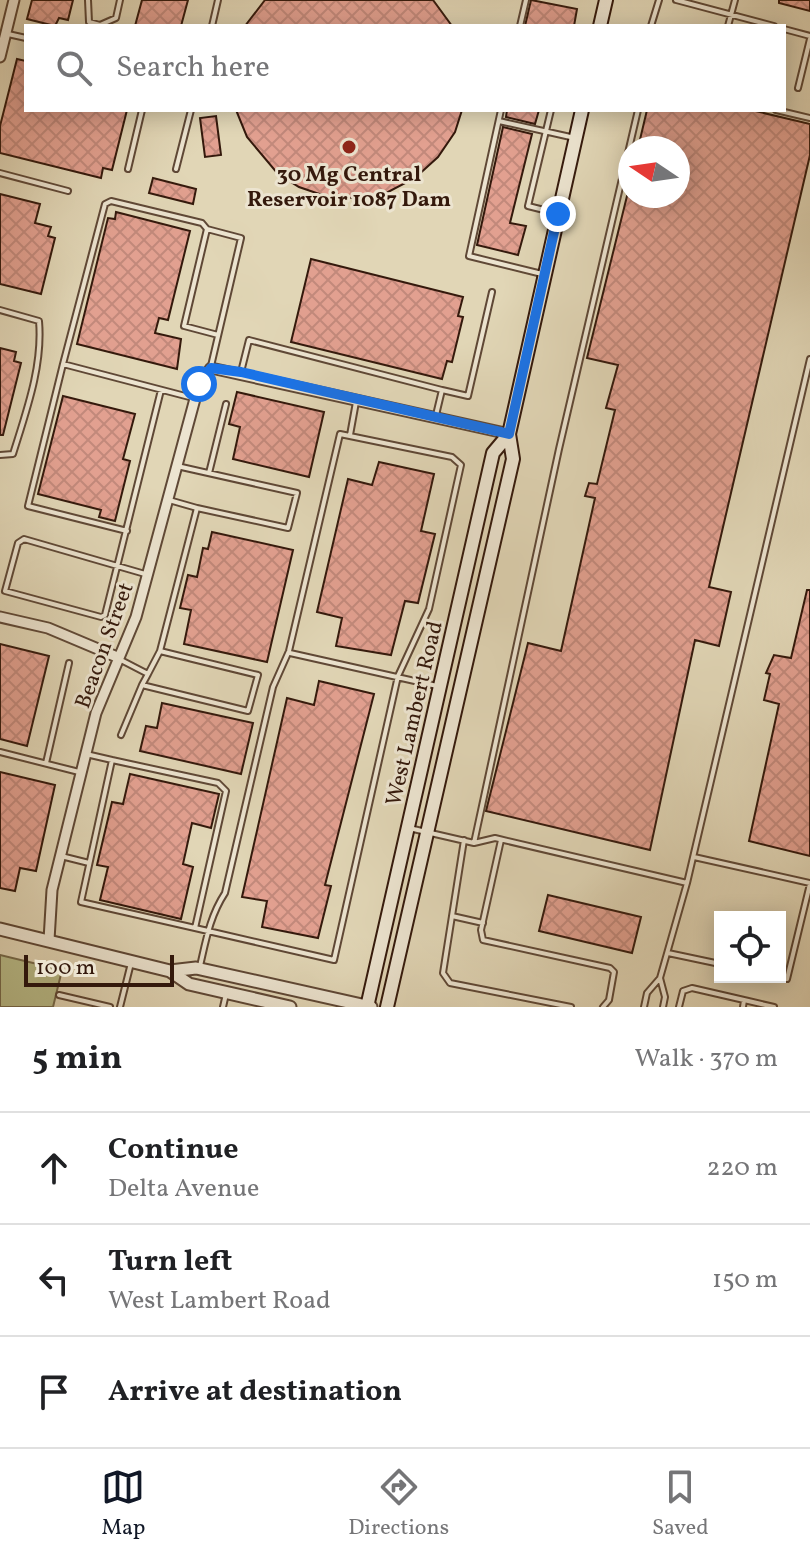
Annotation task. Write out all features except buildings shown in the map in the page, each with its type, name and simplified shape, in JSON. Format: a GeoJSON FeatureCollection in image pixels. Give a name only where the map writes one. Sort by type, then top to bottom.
{"type":"FeatureCollection","features":[{"type":"Feature","properties":{"kind":"main road"},"geometry":{"type":"LineString","coordinates":[[600,24],[606,0]]}},
{"type":"Feature","properties":{"kind":"main road","name":"West Lambert Road"},"geometry":{"type":"LineString","coordinates":[[387,1007],[513,459],[509,434],[582,112]]}},
{"type":"Feature","properties":{"kind":"main road","name":"West Lambert Road"},"geometry":{"type":"LineString","coordinates":[[368,1007],[493,453],[509,434]]}},
{"type":"Feature","properties":{"kind":"street"},"geometry":{"type":"LineString","coordinates":[[1,53],[14,0]]}},
{"type":"Feature","properties":{"kind":"street"},"geometry":{"type":"LineString","coordinates":[[211,368],[241,372],[509,434]]}},
{"type":"Feature","properties":{"kind":"street","name":"Beacon Street"},"geometry":{"type":"LineString","coordinates":[[49,940],[52,890],[86,754],[117,657],[136,617],[199,384],[211,368]]}},
{"type":"Feature","properties":{"kind":"street"},"geometry":{"type":"LineString","coordinates":[[0,617],[48,628],[117,657]]}},
{"type":"Feature","properties":{"kind":"street"},"geometry":{"type":"LineString","coordinates":[[0,929],[170,971],[200,969],[368,1007]]}},
{"type":"Feature","properties":{"kind":"street"},"geometry":{"type":"LineString","coordinates":[[170,971],[189,984],[290,1007]]}},
{"type":"Feature","properties":{"kind":"lane"},"geometry":{"type":"LineString","coordinates":[[88,0],[86,17],[89,22],[96,24]]}},
{"type":"Feature","properties":{"kind":"lane"},"geometry":{"type":"LineString","coordinates":[[102,24],[116,18],[120,0]]}},
{"type":"Feature","properties":{"kind":"lane"},"geometry":{"type":"LineString","coordinates":[[212,24],[218,0]]}},
{"type":"Feature","properties":{"kind":"lane"},"geometry":{"type":"LineString","coordinates":[[520,24],[526,0]]}},
{"type":"Feature","properties":{"kind":"lane"},"geometry":{"type":"LineString","coordinates":[[652,24],[659,0]]}},
{"type":"Feature","properties":{"kind":"lane"},"geometry":{"type":"LineString","coordinates":[[676,0],[766,24]]}},
{"type":"Feature","properties":{"kind":"lane"},"geometry":{"type":"LineString","coordinates":[[729,24],[735,0]]}},
{"type":"Feature","properties":{"kind":"lane"},"geometry":{"type":"LineString","coordinates":[[786,30],[810,37],[798,88]]}},
{"type":"Feature","properties":{"kind":"lane"},"geometry":{"type":"LineString","coordinates":[[6,33],[24,38]]}},
{"type":"Feature","properties":{"kind":"lane"},"geometry":{"type":"LineString","coordinates":[[128,169],[142,112]]}},
{"type":"Feature","properties":{"kind":"lane"},"geometry":{"type":"LineString","coordinates":[[176,169],[190,112]]}},
{"type":"Feature","properties":{"kind":"lane"},"geometry":{"type":"LineString","coordinates":[[501,112],[469,256],[545,275]]}},
{"type":"Feature","properties":{"kind":"lane"},"geometry":{"type":"LineString","coordinates":[[551,112],[528,206],[558,214]]}},
{"type":"Feature","properties":{"kind":"lane"},"geometry":{"type":"LineString","coordinates":[[474,843],[559,449],[638,112]]}},
{"type":"Feature","properties":{"kind":"lane"},"geometry":{"type":"LineString","coordinates":[[784,112],[810,118]]}},
{"type":"Feature","properties":{"kind":"lane"},"geometry":{"type":"LineString","coordinates":[[499,121],[575,138]]}},
{"type":"Feature","properties":{"kind":"lane"},"geometry":{"type":"LineString","coordinates":[[0,173],[68,191]]}},
{"type":"Feature","properties":{"kind":"lane"},"geometry":{"type":"LineString","coordinates":[[127,531],[28,506],[105,204],[111,201],[202,223],[207,229],[241,238],[211,368]]}},
{"type":"Feature","properties":{"kind":"lane"},"geometry":{"type":"LineString","coordinates":[[207,229],[184,326],[218,335]]}},
{"type":"Feature","properties":{"kind":"lane"},"geometry":{"type":"LineString","coordinates":[[241,372],[249,340],[468,396],[492,292]]}},
{"type":"Feature","properties":{"kind":"lane"},"geometry":{"type":"LineString","coordinates":[[0,310],[39,321],[41,335],[34,378],[13,454],[0,455]]}},
{"type":"Feature","properties":{"kind":"lane"},"geometry":{"type":"LineString","coordinates":[[644,1007],[647,993],[660,978],[694,857],[810,359]]}},
{"type":"Feature","properties":{"kind":"lane"},"geometry":{"type":"LineString","coordinates":[[63,364],[195,399]]}},
{"type":"Feature","properties":{"kind":"lane"},"geometry":{"type":"LineString","coordinates":[[147,574],[118,566],[24,539],[18,543],[3,590],[101,617],[118,566],[161,390]]}},
{"type":"Feature","properties":{"kind":"lane"},"geometry":{"type":"LineString","coordinates":[[436,417],[442,390]]}},
{"type":"Feature","properties":{"kind":"lane"},"geometry":{"type":"LineString","coordinates":[[350,435],[357,399]]}},
{"type":"Feature","properties":{"kind":"lane"},"geometry":{"type":"LineString","coordinates":[[209,473],[226,404]]}},
{"type":"Feature","properties":{"kind":"lane"},"geometry":{"type":"LineString","coordinates":[[112,760],[81,902],[195,928],[208,931],[334,960],[397,677],[429,609],[461,465],[452,457],[340,434],[288,653],[273,687],[225,893],[213,912],[208,931],[200,969]]}},
{"type":"Feature","properties":{"kind":"lane"},"geometry":{"type":"LineString","coordinates":[[168,500],[288,528],[297,493],[177,466]]}},
{"type":"Feature","properties":{"kind":"lane"},"geometry":{"type":"LineString","coordinates":[[121,735],[160,651],[197,508]]}},
{"type":"Feature","properties":{"kind":"lane"},"geometry":{"type":"LineString","coordinates":[[142,685],[248,711],[258,675],[160,651]]}},
{"type":"Feature","properties":{"kind":"lane"},"geometry":{"type":"LineString","coordinates":[[288,653],[439,687]]}},
{"type":"Feature","properties":{"kind":"lane"},"geometry":{"type":"LineString","coordinates":[[117,657],[148,674]]}},
{"type":"Feature","properties":{"kind":"lane"},"geometry":{"type":"LineString","coordinates":[[46,763],[69,663]]}},
{"type":"Feature","properties":{"kind":"lane"},"geometry":{"type":"LineString","coordinates":[[0,752],[81,772]]}},
{"type":"Feature","properties":{"kind":"lane"},"geometry":{"type":"LineString","coordinates":[[86,754],[218,783],[226,791],[195,928]]}},
{"type":"Feature","properties":{"kind":"lane"},"geometry":{"type":"LineString","coordinates":[[407,827],[474,843],[501,840],[687,883]]}},
{"type":"Feature","properties":{"kind":"lane"},"geometry":{"type":"LineString","coordinates":[[464,840],[443,973],[450,983],[571,1007]]}},
{"type":"Feature","properties":{"kind":"lane"},"geometry":{"type":"LineString","coordinates":[[501,840],[483,923],[483,940],[610,968],[614,972],[609,1000],[603,1007]]}},
{"type":"Feature","properties":{"kind":"lane"},"geometry":{"type":"LineString","coordinates":[[61,856],[89,863]]}},
{"type":"Feature","properties":{"kind":"lane"},"geometry":{"type":"LineString","coordinates":[[694,857],[810,884],[786,979]]}},
{"type":"Feature","properties":{"kind":"lane"},"geometry":{"type":"LineString","coordinates":[[452,916],[483,923]]}},
{"type":"Feature","properties":{"kind":"lane"},"geometry":{"type":"LineString","coordinates":[[667,953],[714,963]]}},
{"type":"Feature","properties":{"kind":"lane"},"geometry":{"type":"LineString","coordinates":[[120,1007],[131,961]]}},
{"type":"Feature","properties":{"kind":"lane"},"geometry":{"type":"LineString","coordinates":[[660,978],[665,997],[663,1007]]}},
{"type":"Feature","properties":{"kind":"lane"},"geometry":{"type":"LineString","coordinates":[[679,1007],[683,991],[692,988],[774,1007]]}},
{"type":"Feature","properties":{"kind":"lane"},"geometry":{"type":"LineString","coordinates":[[223,1007],[227,993]]}},
{"type":"Feature","properties":{"kind":"lane"},"geometry":{"type":"LineString","coordinates":[[59,995],[110,1007]]}},
{"type":"Feature","properties":{"kind":"lane"},"geometry":{"type":"LineString","coordinates":[[743,1007],[744,1000]]}},
{"type":"Feature","properties":{"kind":"green space"},"geometry":{"type":"Polygon","coordinates":[[[0,955],[62,970],[53,1007],[0,1007],[0,955]]]}},
{"type":"Feature","properties":{"kind":"place","name":"30 Mg Central Reservoir 1087 Dam"},"geometry":{"type":"Point","coordinates":[349,147]}},
{"type":"Feature","properties":{"kind":"route"},"geometry":{"type":"LineString","coordinates":[[199,384],[211,368],[241,372],[509,434],[558,214]]}}]}
